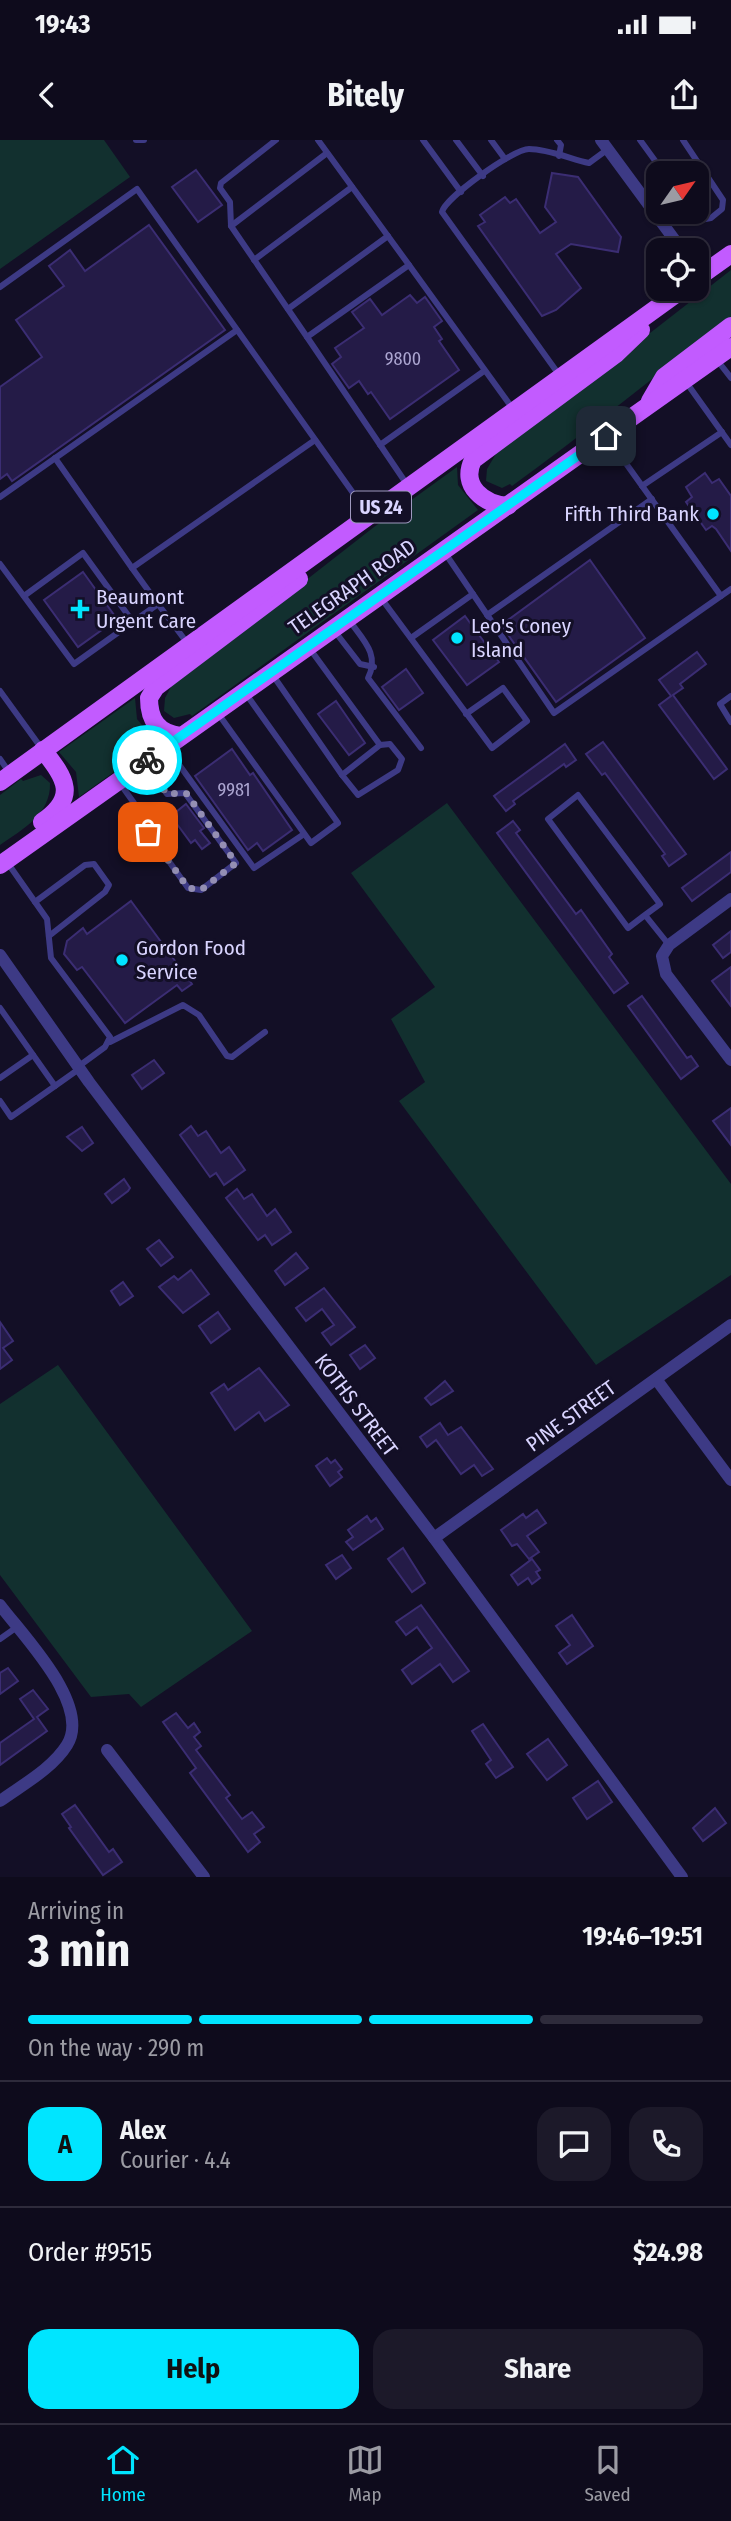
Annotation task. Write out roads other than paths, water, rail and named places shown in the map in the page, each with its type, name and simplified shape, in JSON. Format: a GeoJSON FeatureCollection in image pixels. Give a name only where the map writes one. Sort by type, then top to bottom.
{"type":"FeatureCollection","features":[{"type":"Feature","properties":{"kind":"main road"},"geometry":{"type":"LineString","coordinates":[[709,268],[731,254]]}},
{"type":"Feature","properties":{"kind":"main road","name":"US 24"},"geometry":{"type":"LineString","coordinates":[[5,778],[666,301]]}},
{"type":"Feature","properties":{"kind":"main road"},"geometry":{"type":"LineString","coordinates":[[508,506],[490,502],[476,492],[470,476],[473,460],[616,354],[670,301]]}},
{"type":"Feature","properties":{"kind":"main road"},"geometry":{"type":"LineString","coordinates":[[644,410],[664,377],[731,326]]}},
{"type":"Feature","properties":{"kind":"main road","name":"TELEGRAPH ROAD"},"geometry":{"type":"LineString","coordinates":[[2,859],[341,624],[731,347]]}},
{"type":"Feature","properties":{"kind":"main road"},"geometry":{"type":"LineString","coordinates":[[173,741],[151,717],[149,698],[156,687],[286,591],[303,576],[323,549]]}},
{"type":"Feature","properties":{"kind":"main road"},"geometry":{"type":"LineString","coordinates":[[2,859],[55,813],[63,801],[65,784],[62,775],[43,750]]}},
{"type":"Feature","properties":{"kind":"street"},"geometry":{"type":"LineString","coordinates":[[605,145],[673,238]]}},
{"type":"Feature","properties":{"kind":"street"},"geometry":{"type":"LineString","coordinates":[[731,899],[668,946],[663,956],[666,974],[731,1060]]}},
{"type":"Feature","properties":{"kind":"street","name":"KOTHS STREET"},"geometry":{"type":"LineString","coordinates":[[0,955],[4,970],[434,1538],[682,1877]]}},
{"type":"Feature","properties":{"kind":"street","name":"PINE STREET"},"geometry":{"type":"LineString","coordinates":[[434,1538],[731,1325]]}},
{"type":"Feature","properties":{"kind":"street"},"geometry":{"type":"LineString","coordinates":[[656,1378],[731,1480]]}},
{"type":"Feature","properties":{"kind":"street"},"geometry":{"type":"LineString","coordinates":[[0,1605],[63,1689],[73,1717],[70,1739],[57,1758],[0,1801]]}},
{"type":"Feature","properties":{"kind":"street"},"geometry":{"type":"LineString","coordinates":[[107,1750],[204,1877]]}},
{"type":"Feature","properties":{"kind":"lane"},"geometry":{"type":"LineString","coordinates":[[136,140],[144,140]]}},
{"type":"Feature","properties":{"kind":"lane"},"geometry":{"type":"LineString","coordinates":[[276,140],[221,183],[220,188],[230,202],[231,226],[408,487]]}},
{"type":"Feature","properties":{"kind":"lane"},"geometry":{"type":"LineString","coordinates":[[318,140],[514,411]]}},
{"type":"Feature","properties":{"kind":"lane"},"geometry":{"type":"LineString","coordinates":[[423,140],[461,192]]}},
{"type":"Feature","properties":{"kind":"lane"},"geometry":{"type":"LineString","coordinates":[[456,140],[483,176]]}},
{"type":"Feature","properties":{"kind":"lane"},"geometry":{"type":"LineString","coordinates":[[491,140],[505,159]]}},
{"type":"Feature","properties":{"kind":"lane"},"geometry":{"type":"LineString","coordinates":[[524,140],[528,149]]}},
{"type":"Feature","properties":{"kind":"lane"},"geometry":{"type":"LineString","coordinates":[[558,140],[561,145],[559,156]]}},
{"type":"Feature","properties":{"kind":"lane"},"geometry":{"type":"LineString","coordinates":[[640,140],[655,161]]}},
{"type":"Feature","properties":{"kind":"lane"},"geometry":{"type":"LineString","coordinates":[[683,140],[697,161]]}},
{"type":"Feature","properties":{"kind":"lane"},"geometry":{"type":"LineString","coordinates":[[561,377],[442,212],[444,204],[505,159],[528,149],[589,163],[605,145]]}},
{"type":"Feature","properties":{"kind":"lane"},"geometry":{"type":"LineString","coordinates":[[231,226],[327,153]]}},
{"type":"Feature","properties":{"kind":"lane"},"geometry":{"type":"LineString","coordinates":[[709,179],[723,200],[722,209],[709,218]]}},
{"type":"Feature","properties":{"kind":"lane"},"geometry":{"type":"LineString","coordinates":[[254,260],[352,187]]}},
{"type":"Feature","properties":{"kind":"lane"},"geometry":{"type":"LineString","coordinates":[[0,288],[138,189],[369,516]]}},
{"type":"Feature","properties":{"kind":"lane"},"geometry":{"type":"LineString","coordinates":[[288,309],[388,236]]}},
{"type":"Feature","properties":{"kind":"lane"},"geometry":{"type":"LineString","coordinates":[[307,337],[409,265]]}},
{"type":"Feature","properties":{"kind":"lane"},"geometry":{"type":"LineString","coordinates":[[0,497],[237,330]]}},
{"type":"Feature","properties":{"kind":"lane"},"geometry":{"type":"LineString","coordinates":[[716,358],[731,378]]}},
{"type":"Feature","properties":{"kind":"lane"},"geometry":{"type":"LineString","coordinates":[[380,445],[484,371]]}},
{"type":"Feature","properties":{"kind":"lane"},"geometry":{"type":"LineString","coordinates":[[685,380],[731,445]]}},
{"type":"Feature","properties":{"kind":"lane"},"geometry":{"type":"LineString","coordinates":[[642,486],[722,432]]}},
{"type":"Feature","properties":{"kind":"lane"},"geometry":{"type":"LineString","coordinates":[[606,436],[721,596]]}},
{"type":"Feature","properties":{"kind":"lane"},"geometry":{"type":"LineString","coordinates":[[132,568],[315,440]]}},
{"type":"Feature","properties":{"kind":"lane"},"geometry":{"type":"LineString","coordinates":[[55,458],[189,646]]}},
{"type":"Feature","properties":{"kind":"lane"},"geometry":{"type":"LineString","coordinates":[[487,615],[652,499]]}},
{"type":"Feature","properties":{"kind":"lane"},"geometry":{"type":"LineString","coordinates":[[444,551],[554,713],[731,589]]}},
{"type":"Feature","properties":{"kind":"lane"},"geometry":{"type":"LineString","coordinates":[[24,596],[83,553],[133,622]]}},
{"type":"Feature","properties":{"kind":"lane"},"geometry":{"type":"LineString","coordinates":[[0,564],[74,664],[158,604]]}},
{"type":"Feature","properties":{"kind":"lane"},"geometry":{"type":"LineString","coordinates":[[411,638],[473,594]]}},
{"type":"Feature","properties":{"kind":"lane"},"geometry":{"type":"LineString","coordinates":[[379,596],[492,748],[527,721],[503,688],[467,714]]}},
{"type":"Feature","properties":{"kind":"lane"},"geometry":{"type":"LineString","coordinates":[[341,624],[360,664],[374,667]]}},
{"type":"Feature","properties":{"kind":"lane"},"geometry":{"type":"LineString","coordinates":[[341,624],[373,653],[374,667],[368,678],[421,748]]}},
{"type":"Feature","properties":{"kind":"lane"},"geometry":{"type":"LineString","coordinates":[[308,646],[380,744]]}},
{"type":"Feature","properties":{"kind":"lane"},"geometry":{"type":"LineString","coordinates":[[271,673],[342,775],[358,795],[398,770],[402,759],[390,744],[380,744],[342,775]]}},
{"type":"Feature","properties":{"kind":"lane"},"geometry":{"type":"LineString","coordinates":[[0,691],[43,750]]}},
{"type":"Feature","properties":{"kind":"lane"},"geometry":{"type":"LineString","coordinates":[[216,711],[311,843],[338,823],[244,691]]}},
{"type":"Feature","properties":{"kind":"lane"},"geometry":{"type":"LineString","coordinates":[[731,696],[720,704],[731,722]]}},
{"type":"Feature","properties":{"kind":"lane"},"geometry":{"type":"LineString","coordinates":[[173,741],[254,868],[304,834]]}},
{"type":"Feature","properties":{"kind":"lane"},"geometry":{"type":"LineString","coordinates":[[0,759],[5,778]]}},
{"type":"Feature","properties":{"kind":"lane"},"geometry":{"type":"LineString","coordinates":[[118,780],[134,803],[148,832],[188,888],[201,890],[236,863],[186,793],[167,794],[144,762]]}},
{"type":"Feature","properties":{"kind":"lane"},"geometry":{"type":"LineString","coordinates":[[579,795],[660,904],[645,915],[628,928],[548,819],[579,795]]}},
{"type":"Feature","properties":{"kind":"lane"},"geometry":{"type":"LineString","coordinates":[[2,859],[47,919],[51,958],[110,1037],[110,1042]]}},
{"type":"Feature","properties":{"kind":"lane"},"geometry":{"type":"LineString","coordinates":[[35,902],[85,865],[94,864],[109,885],[105,892],[49,936]]}},
{"type":"Feature","properties":{"kind":"lane"},"geometry":{"type":"LineString","coordinates":[[645,915],[668,946]]}},
{"type":"Feature","properties":{"kind":"lane"},"geometry":{"type":"LineString","coordinates":[[0,1101],[11,1117],[110,1042],[183,1005],[199,1014],[227,1056],[232,1057],[265,1032]]}},
{"type":"Feature","properties":{"kind":"lane"},"geometry":{"type":"LineString","coordinates":[[0,1008],[55,1086]]}},
{"type":"Feature","properties":{"kind":"lane"},"geometry":{"type":"LineString","coordinates":[[0,1078],[33,1055]]}},
{"type":"Feature","properties":{"kind":"lane"},"geometry":{"type":"LineString","coordinates":[[0,1639],[17,1627]]}},
{"type":"Feature","properties":{"kind":"place","name":"Fifth Third Bank"},"geometry":{"type":"Point","coordinates":[713,514]}},
{"type":"Feature","properties":{"kind":"place","name":"Beaumont Urgent Care"},"geometry":{"type":"Point","coordinates":[80,609]}},
{"type":"Feature","properties":{"kind":"place","name":"Leo's Coney Island"},"geometry":{"type":"Point","coordinates":[457,638]}},
{"type":"Feature","properties":{"kind":"place","name":"Gordon Food Service"},"geometry":{"type":"Point","coordinates":[122,960]}}]}
